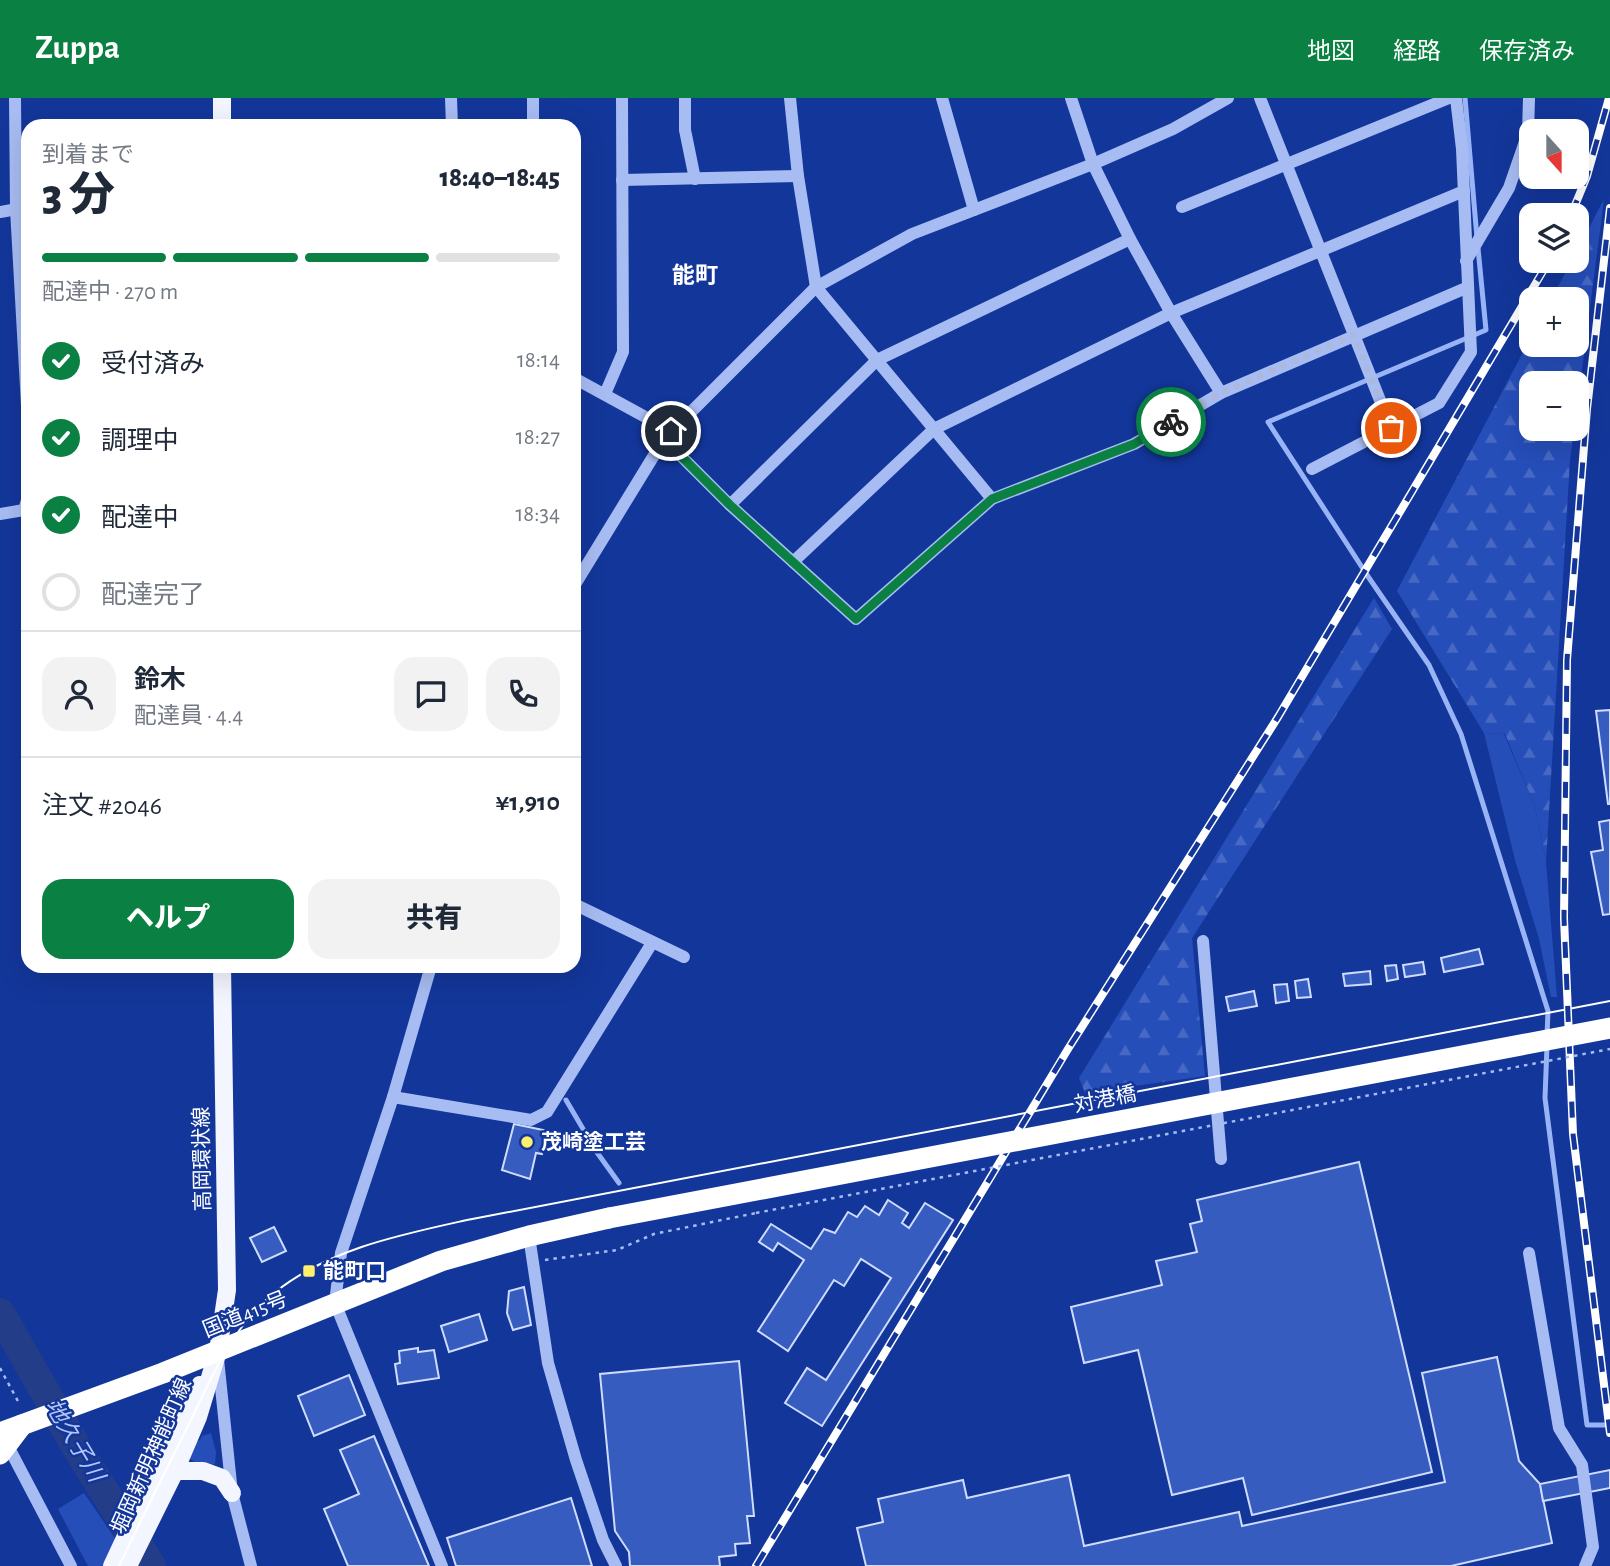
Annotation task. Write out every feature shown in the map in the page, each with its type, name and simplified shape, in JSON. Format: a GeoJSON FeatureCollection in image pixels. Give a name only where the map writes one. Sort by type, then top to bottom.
{"type":"FeatureCollection","features":[{"type":"Feature","properties":{"kind":"highway","name":"対港橋"},"geometry":{"type":"LineString","coordinates":[[609,1218],[1610,1028]]}},
{"type":"Feature","properties":{"kind":"highway","name":"国道415号"},"geometry":{"type":"LineString","coordinates":[[3,1444],[28,1424],[441,1261],[529,1236],[609,1218]]}},
{"type":"Feature","properties":{"kind":"main road"},"geometry":{"type":"LineString","coordinates":[[222,98],[222,119]]}},
{"type":"Feature","properties":{"kind":"main road","name":"高岡環状線"},"geometry":{"type":"LineString","coordinates":[[218,1351],[227,1290],[222,973]]}},
{"type":"Feature","properties":{"kind":"main road","name":"堀岡新明神能町線"},"geometry":{"type":"LineString","coordinates":[[112,1566],[122,1544],[174,1471],[198,1417],[218,1351]]}},
{"type":"Feature","properties":{"kind":"main road","name":"堀岡新明神能町線"},"geometry":{"type":"LineString","coordinates":[[129,1563],[177,1427],[218,1351]]}},
{"type":"Feature","properties":{"kind":"main road"},"geometry":{"type":"LineString","coordinates":[[174,1471],[203,1471],[222,1478],[232,1493]]}},
{"type":"Feature","properties":{"kind":"street"},"geometry":{"type":"LineString","coordinates":[[15,98],[21,192]]}},
{"type":"Feature","properties":{"kind":"street"},"geometry":{"type":"LineString","coordinates":[[453,119],[456,98]]}},
{"type":"Feature","properties":{"kind":"street"},"geometry":{"type":"LineString","coordinates":[[533,98],[533,119]]}},
{"type":"Feature","properties":{"kind":"street"},"geometry":{"type":"LineString","coordinates":[[605,394],[623,352],[622,98]]}},
{"type":"Feature","properties":{"kind":"street"},"geometry":{"type":"LineString","coordinates":[[685,98],[685,130],[695,178]]}},
{"type":"Feature","properties":{"kind":"street"},"geometry":{"type":"LineString","coordinates":[[790,98],[798,176],[816,287],[992,499]]}},
{"type":"Feature","properties":{"kind":"street"},"geometry":{"type":"LineString","coordinates":[[942,98],[974,209]]}},
{"type":"Feature","properties":{"kind":"street"},"geometry":{"type":"LineString","coordinates":[[1072,98],[1093,164],[1130,239],[1171,313],[1221,393]]}},
{"type":"Feature","properties":{"kind":"street"},"geometry":{"type":"LineString","coordinates":[[581,575],[667,435],[816,287],[912,234],[1093,164],[1173,128],[1228,98]]}},
{"type":"Feature","properties":{"kind":"street"},"geometry":{"type":"LineString","coordinates":[[1260,98],[1391,428]]}},
{"type":"Feature","properties":{"kind":"street"},"geometry":{"type":"LineString","coordinates":[[1182,207],[1449,98]]}},
{"type":"Feature","properties":{"kind":"street"},"geometry":{"type":"LineString","coordinates":[[1312,469],[1439,403],[1471,352],[1466,288],[1464,191],[1456,98]]}},
{"type":"Feature","properties":{"kind":"street"},"geometry":{"type":"LineString","coordinates":[[1466,263],[1508,188],[1528,133],[1529,98]]}},
{"type":"Feature","properties":{"kind":"street"},"geometry":{"type":"LineString","coordinates":[[622,180],[798,176]]}},
{"type":"Feature","properties":{"kind":"street"},"geometry":{"type":"LineString","coordinates":[[793,562],[934,429],[1171,313],[1464,191]]}},
{"type":"Feature","properties":{"kind":"street"},"geometry":{"type":"LineString","coordinates":[[0,212],[21,208]]}},
{"type":"Feature","properties":{"kind":"street"},"geometry":{"type":"LineString","coordinates":[[730,505],[877,359],[1130,239]]}},
{"type":"Feature","properties":{"kind":"street"},"geometry":{"type":"LineString","coordinates":[[581,382],[605,394],[667,435],[730,505],[856,619],[992,499],[1134,444],[1221,393],[1466,288]]}},
{"type":"Feature","properties":{"kind":"street"},"geometry":{"type":"LineString","coordinates":[[0,514],[21,510]]}},
{"type":"Feature","properties":{"kind":"street"},"geometry":{"type":"LineString","coordinates":[[581,908],[684,957]]}},
{"type":"Feature","properties":{"kind":"street"},"geometry":{"type":"LineString","coordinates":[[1203,941],[1221,1159]]}},
{"type":"Feature","properties":{"kind":"street"},"geometry":{"type":"LineString","coordinates":[[393,1097],[531,1120],[547,1112],[652,943]]}},
{"type":"Feature","properties":{"kind":"street"},"geometry":{"type":"LineString","coordinates":[[429,973],[393,1097],[341,1253],[335,1303],[442,1566]]}},
{"type":"Feature","properties":{"kind":"street"},"geometry":{"type":"LineString","coordinates":[[529,1236],[548,1363],[576,1460],[603,1540],[616,1566]]}},
{"type":"Feature","properties":{"kind":"street"},"geometry":{"type":"LineString","coordinates":[[1529,1253],[1559,1428],[1582,1465],[1593,1547],[1585,1566]]}},
{"type":"Feature","properties":{"kind":"street"},"geometry":{"type":"LineString","coordinates":[[218,1351],[232,1493],[251,1566]]}},
{"type":"Feature","properties":{"kind":"street"},"geometry":{"type":"LineString","coordinates":[[3,1444],[71,1566]]}},
{"type":"Feature","properties":{"kind":"path"},"geometry":{"type":"LineString","coordinates":[[534,1262],[617,1250],[654,1234],[756,1213],[1610,1049]]}},
{"type":"Feature","properties":{"kind":"path"},"geometry":{"type":"LineString","coordinates":[[0,1368],[28,1424]]}},
{"type":"Feature","properties":{"kind":"green space"},"geometry":{"type":"Polygon","coordinates":[[[1604,199],[1589,315],[1589,287],[1558,287],[1565,273],[1589,273],[1589,228],[1604,199]]]}},
{"type":"Feature","properties":{"kind":"green space"},"geometry":{"type":"Polygon","coordinates":[[[1520,357],[1584,357],[1582,371],[1519,371],[1519,441],[1572,441],[1546,862],[1535,807],[1505,734],[1484,733],[1397,591],[1520,357]]]}},
{"type":"Feature","properties":{"kind":"green space"},"geometry":{"type":"Polygon","coordinates":[[[1374,598],[1392,629],[1192,938],[1205,1076],[1085,1093],[1079,1078],[1374,598]]]}},
{"type":"Feature","properties":{"kind":"green space"},"geometry":{"type":"Polygon","coordinates":[[[1484,733],[1504,734],[1535,807],[1546,862],[1557,997],[1551,997],[1539,939],[1515,860],[1484,733]]]}},
{"type":"Feature","properties":{"kind":"green space"},"geometry":{"type":"Polygon","coordinates":[[[211,1433],[216,1452],[215,1464],[205,1465],[189,1458],[195,1442],[211,1433]]]}},
{"type":"Feature","properties":{"kind":"green space"},"geometry":{"type":"Polygon","coordinates":[[[84,1493],[119,1544],[110,1566],[88,1566],[58,1509],[84,1493]]]}},
{"type":"Feature","properties":{"kind":"building"},"geometry":{"type":"Polygon","coordinates":[[[1610,710],[1610,804],[1608,804],[1596,711],[1610,710]]]}},
{"type":"Feature","properties":{"kind":"building"},"geometry":{"type":"Polygon","coordinates":[[[1610,820],[1610,914],[1603,915],[1591,852],[1603,850],[1599,822],[1610,820]]]}},
{"type":"Feature","properties":{"kind":"building"},"geometry":{"type":"Polygon","coordinates":[[[1479,949],[1483,964],[1444,972],[1441,958],[1479,949]]]}},
{"type":"Feature","properties":{"kind":"building"},"geometry":{"type":"Polygon","coordinates":[[[1423,962],[1425,974],[1405,977],[1403,965],[1423,962]]]}},
{"type":"Feature","properties":{"kind":"building"},"geometry":{"type":"Polygon","coordinates":[[[1396,965],[1398,979],[1387,981],[1385,966],[1396,965]]]}},
{"type":"Feature","properties":{"kind":"building"},"geometry":{"type":"Polygon","coordinates":[[[1370,971],[1371,984],[1345,986],[1343,974],[1370,971]]]}},
{"type":"Feature","properties":{"kind":"building"},"geometry":{"type":"Polygon","coordinates":[[[1308,979],[1311,997],[1297,998],[1295,981],[1308,979]]]}},
{"type":"Feature","properties":{"kind":"building"},"geometry":{"type":"Polygon","coordinates":[[[1287,984],[1289,1001],[1276,1003],[1274,985],[1287,984]]]}},
{"type":"Feature","properties":{"kind":"building"},"geometry":{"type":"Polygon","coordinates":[[[1254,991],[1257,1006],[1229,1011],[1226,997],[1254,991]]]}},
{"type":"Feature","properties":{"kind":"building","name":"茂崎塗工芸"},"geometry":{"type":"Polygon","coordinates":[[[514,1124],[548,1131],[542,1154],[536,1153],[530,1179],[502,1170],[514,1124]]]}},
{"type":"Feature","properties":{"kind":"building"},"geometry":{"type":"Polygon","coordinates":[[[1359,1162],[1432,1472],[1252,1515],[1243,1478],[1172,1495],[1138,1350],[1084,1363],[1071,1307],[1162,1285],[1156,1261],[1197,1252],[1190,1224],[1202,1221],[1197,1200],[1359,1162]]]}},
{"type":"Feature","properties":{"kind":"building"},"geometry":{"type":"Polygon","coordinates":[[[888,1200],[908,1213],[902,1223],[909,1228],[925,1203],[953,1220],[822,1426],[785,1403],[807,1368],[826,1380],[891,1278],[861,1259],[844,1286],[834,1280],[788,1351],[758,1331],[804,1260],[778,1243],[773,1251],[759,1242],[771,1224],[811,1249],[824,1229],[835,1233],[848,1212],[857,1217],[865,1206],[879,1215],[888,1200]]]}},
{"type":"Feature","properties":{"kind":"building"},"geometry":{"type":"Polygon","coordinates":[[[274,1227],[286,1251],[262,1262],[250,1238],[274,1227]]]}},
{"type":"Feature","properties":{"kind":"building"},"geometry":{"type":"Polygon","coordinates":[[[524,1287],[531,1325],[513,1330],[507,1313],[509,1291],[524,1287]]]}},
{"type":"Feature","properties":{"kind":"building"},"geometry":{"type":"Polygon","coordinates":[[[479,1314],[487,1340],[449,1352],[441,1326],[479,1314]]]}},
{"type":"Feature","properties":{"kind":"building"},"geometry":{"type":"Polygon","coordinates":[[[418,1348],[418,1352],[434,1350],[439,1378],[398,1384],[395,1364],[400,1363],[399,1351],[418,1348]]]}},
{"type":"Feature","properties":{"kind":"building"},"geometry":{"type":"Polygon","coordinates":[[[1497,1357],[1519,1461],[1540,1484],[1552,1543],[1451,1566],[866,1566],[857,1528],[883,1522],[878,1499],[963,1480],[967,1498],[1069,1475],[1084,1546],[1239,1512],[1242,1526],[1445,1482],[1422,1373],[1497,1357]]]}},
{"type":"Feature","properties":{"kind":"building"},"geometry":{"type":"Polygon","coordinates":[[[739,1361],[754,1516],[747,1516],[750,1543],[735,1544],[736,1555],[719,1557],[720,1566],[630,1566],[629,1552],[615,1531],[600,1374],[739,1361]]]}},
{"type":"Feature","properties":{"kind":"building"},"geometry":{"type":"Polygon","coordinates":[[[349,1375],[365,1415],[314,1436],[298,1396],[349,1375]]]}},
{"type":"Feature","properties":{"kind":"building"},"geometry":{"type":"Polygon","coordinates":[[[374,1436],[429,1566],[348,1566],[324,1509],[359,1494],[340,1450],[374,1436]]]}},
{"type":"Feature","properties":{"kind":"building"},"geometry":{"type":"Polygon","coordinates":[[[1610,1470],[1610,1488],[1543,1501],[1540,1484],[1610,1470]]]}},
{"type":"Feature","properties":{"kind":"building"},"geometry":{"type":"Polygon","coordinates":[[[571,1498],[592,1566],[456,1566],[447,1538],[571,1498]]]}},
{"type":"Feature","properties":{"kind":"waterway"},"geometry":{"type":"LineString","coordinates":[[1465,98],[1477,238]]}},
{"type":"Feature","properties":{"kind":"waterway"},"geometry":{"type":"LineString","coordinates":[[1478,248],[1486,330],[1268,422],[1429,665],[1461,734],[1548,1011],[1547,1036]]}},
{"type":"Feature","properties":{"kind":"waterway"},"geometry":{"type":"LineString","coordinates":[[1547,1046],[1545,1098],[1587,1425],[1610,1425]]}},
{"type":"Feature","properties":{"kind":"waterway"},"geometry":{"type":"LineString","coordinates":[[566,1100],[596,1151],[619,1183]]}},
{"type":"Feature","properties":{"kind":"waterway","name":"地久子川"},"geometry":{"type":"LineString","coordinates":[[0,1313],[77,1448],[151,1566]]}},
{"type":"Feature","properties":{"kind":"tram line"},"geometry":{"type":"LineString","coordinates":[[119,1566],[215,1370],[235,1336],[274,1293],[295,1278],[341,1255],[391,1238],[467,1220],[1610,1001]]}},
{"type":"Feature","properties":{"kind":"railway"},"geometry":{"type":"LineString","coordinates":[[1576,203],[1587,176],[1609,98]]}},
{"type":"Feature","properties":{"kind":"railway"},"geometry":{"type":"LineString","coordinates":[[1610,208],[1587,409],[1567,660],[1564,918],[1573,1134],[1610,1433]]}},
{"type":"Feature","properties":{"kind":"railway"},"geometry":{"type":"LineString","coordinates":[[756,1566],[1068,1049],[1278,717],[1542,273]]}},
{"type":"Feature","properties":{"kind":"way so far"},"geometry":{"type":"LineString","coordinates":[[1171,422],[1221,393],[1354,335],[1391,428]]}},
{"type":"Feature","properties":{"kind":"place","name":"茂崎塗工芸"},"geometry":{"type":"Point","coordinates":[527,1142]}},
{"type":"Feature","properties":{"kind":"place","name":"能町口"},"geometry":{"type":"Point","coordinates":[309,1271]}},
{"type":"Feature","properties":{"kind":"district","name":"能町"},"geometry":{"type":"Point","coordinates":[695,275]}},
{"type":"Feature","properties":{"kind":"route"},"geometry":{"type":"LineString","coordinates":[[671,431],[664,439],[730,505],[856,619],[992,499],[1134,444],[1171,422]]}}]}
